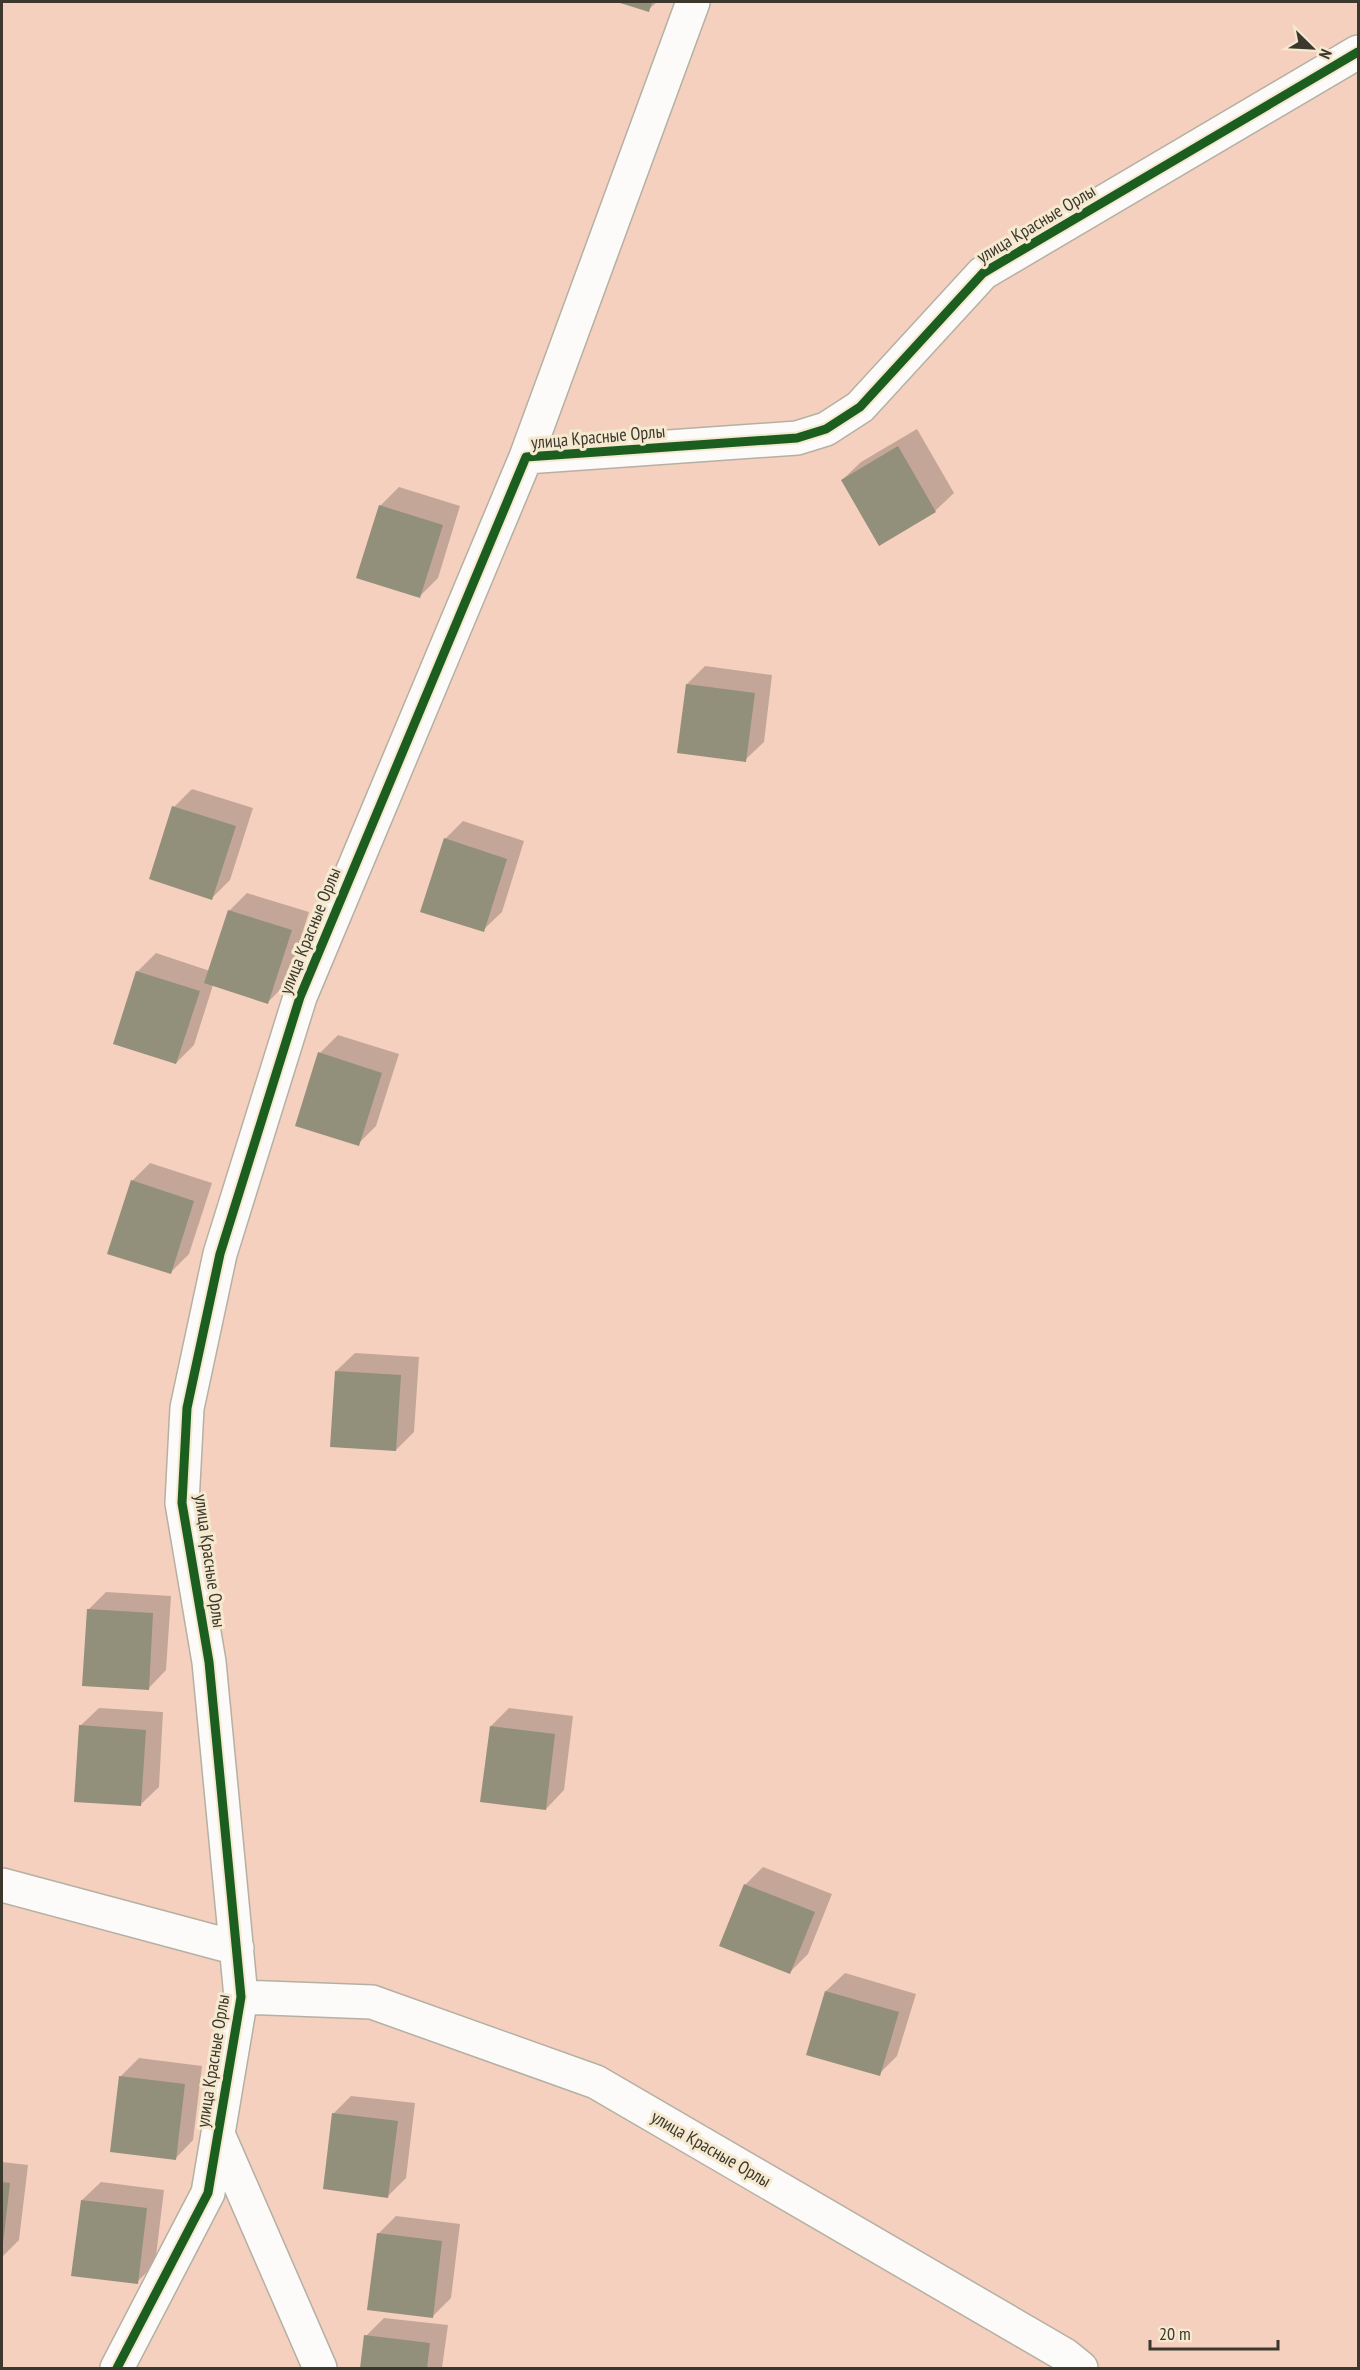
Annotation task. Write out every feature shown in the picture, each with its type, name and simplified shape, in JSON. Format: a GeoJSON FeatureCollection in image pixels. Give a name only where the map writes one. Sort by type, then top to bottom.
{"type":"FeatureCollection","features":[{"type":"Feature","properties":{"kind":"street","name":"улица Красные Орлы"},"geometry":{"type":"LineString","coordinates":[[117,2368],[208,2193],[241,1997],[209,1662],[182,1503],[187,1408],[219,1254],[300,998],[526,457],[693,2]]}},
{"type":"Feature","properties":{"kind":"street","name":"улица Красные Орлы"},"geometry":{"type":"LineString","coordinates":[[526,457],[797,438],[826,429],[860,407],[983,273],[1359,52]]}},
{"type":"Feature","properties":{"kind":"street"},"geometry":{"type":"LineString","coordinates":[[2,1885],[237,1948]]}},
{"type":"Feature","properties":{"kind":"street","name":"улица Красные Орлы"},"geometry":{"type":"LineString","coordinates":[[241,1997],[372,2002],[596,2082],[1065,2355],[1081,2368]]}},
{"type":"Feature","properties":{"kind":"street","name":"улица Красные Орлы"},"geometry":{"type":"LineString","coordinates":[[219,2134],[320,2368]]}},
{"type":"Feature","properties":{"kind":"shaded area"},"geometry":{"type":"Polygon","coordinates":[[[2,2],[1358,2],[1358,2368],[2,2368],[2,2]]]}},
{"type":"Feature","properties":{"kind":"building"},"geometry":{"type":"Polygon","coordinates":[[[617,2],[652,2],[649,12],[617,2]]]}},
{"type":"Feature","properties":{"kind":"building"},"geometry":{"type":"Polygon","coordinates":[[[898,446],[936,512],[879,546],[841,480],[898,446]]]}},
{"type":"Feature","properties":{"kind":"building"},"geometry":{"type":"Polygon","coordinates":[[[379,505],[443,525],[420,598],[356,578],[379,505]]]}},
{"type":"Feature","properties":{"kind":"building"},"geometry":{"type":"Polygon","coordinates":[[[686,684],[755,693],[746,762],[677,753],[686,684]]]}},
{"type":"Feature","properties":{"kind":"building"},"geometry":{"type":"Polygon","coordinates":[[[172,806],[236,826],[212,900],[149,879],[172,806]]]}},
{"type":"Feature","properties":{"kind":"building"},"geometry":{"type":"Polygon","coordinates":[[[444,838],[507,859],[484,932],[420,912],[444,838]]]}},
{"type":"Feature","properties":{"kind":"building"},"geometry":{"type":"Polygon","coordinates":[[[228,910],[292,930],[268,1004],[204,983],[228,910]]]}},
{"type":"Feature","properties":{"kind":"building"},"geometry":{"type":"Polygon","coordinates":[[[136,971],[200,991],[176,1064],[113,1044],[136,971]]]}},
{"type":"Feature","properties":{"kind":"building"},"geometry":{"type":"Polygon","coordinates":[[[318,1052],[382,1073],[359,1146],[295,1126],[318,1052]]]}},
{"type":"Feature","properties":{"kind":"building"},"geometry":{"type":"Polygon","coordinates":[[[131,1180],[194,1201],[171,1274],[107,1254],[131,1180]]]}},
{"type":"Feature","properties":{"kind":"building"},"geometry":{"type":"Polygon","coordinates":[[[335,1371],[401,1375],[396,1451],[330,1447],[335,1371]]]}},
{"type":"Feature","properties":{"kind":"building"},"geometry":{"type":"Polygon","coordinates":[[[87,1609],[153,1613],[149,1690],[82,1686],[87,1609]]]}},
{"type":"Feature","properties":{"kind":"building"},"geometry":{"type":"Polygon","coordinates":[[[79,1725],[146,1730],[141,1806],[74,1802],[79,1725]]]}},
{"type":"Feature","properties":{"kind":"building"},"geometry":{"type":"Polygon","coordinates":[[[490,1726],[555,1734],[546,1810],[480,1802],[490,1726]]]}},
{"type":"Feature","properties":{"kind":"building"},"geometry":{"type":"Polygon","coordinates":[[[744,1884],[815,1912],[790,1974],[719,1946],[744,1884]]]}},
{"type":"Feature","properties":{"kind":"building"},"geometry":{"type":"Polygon","coordinates":[[[825,1991],[899,2012],[880,2076],[806,2055],[825,1991]]]}},
{"type":"Feature","properties":{"kind":"building"},"geometry":{"type":"Polygon","coordinates":[[[119,2076],[185,2084],[176,2160],[110,2152],[119,2076]]]}},
{"type":"Feature","properties":{"kind":"building"},"geometry":{"type":"Polygon","coordinates":[[[332,2113],[398,2121],[388,2198],[323,2189],[332,2113]]]}},
{"type":"Feature","properties":{"kind":"building"},"geometry":{"type":"Polygon","coordinates":[[[2,2182],[10,2183],[3,2243],[2,2243],[2,2182]]]}},
{"type":"Feature","properties":{"kind":"building"},"geometry":{"type":"Polygon","coordinates":[[[81,2200],[147,2208],[138,2284],[71,2276],[81,2200]]]}},
{"type":"Feature","properties":{"kind":"building"},"geometry":{"type":"Polygon","coordinates":[[[377,2233],[442,2241],[433,2318],[367,2310],[377,2233]]]}},
{"type":"Feature","properties":{"kind":"building"},"geometry":{"type":"Polygon","coordinates":[[[364,2335],[430,2343],[427,2368],[360,2368],[364,2335]]]}},
{"type":"Feature","properties":{"kind":"cycle path"},"geometry":{"type":"LineString","coordinates":[[117,2368],[208,2193],[241,1997],[209,1662],[182,1503],[187,1408],[220,1254],[300,997],[526,457],[797,438],[826,429],[860,407],[983,273],[1358,52]]}}]}
